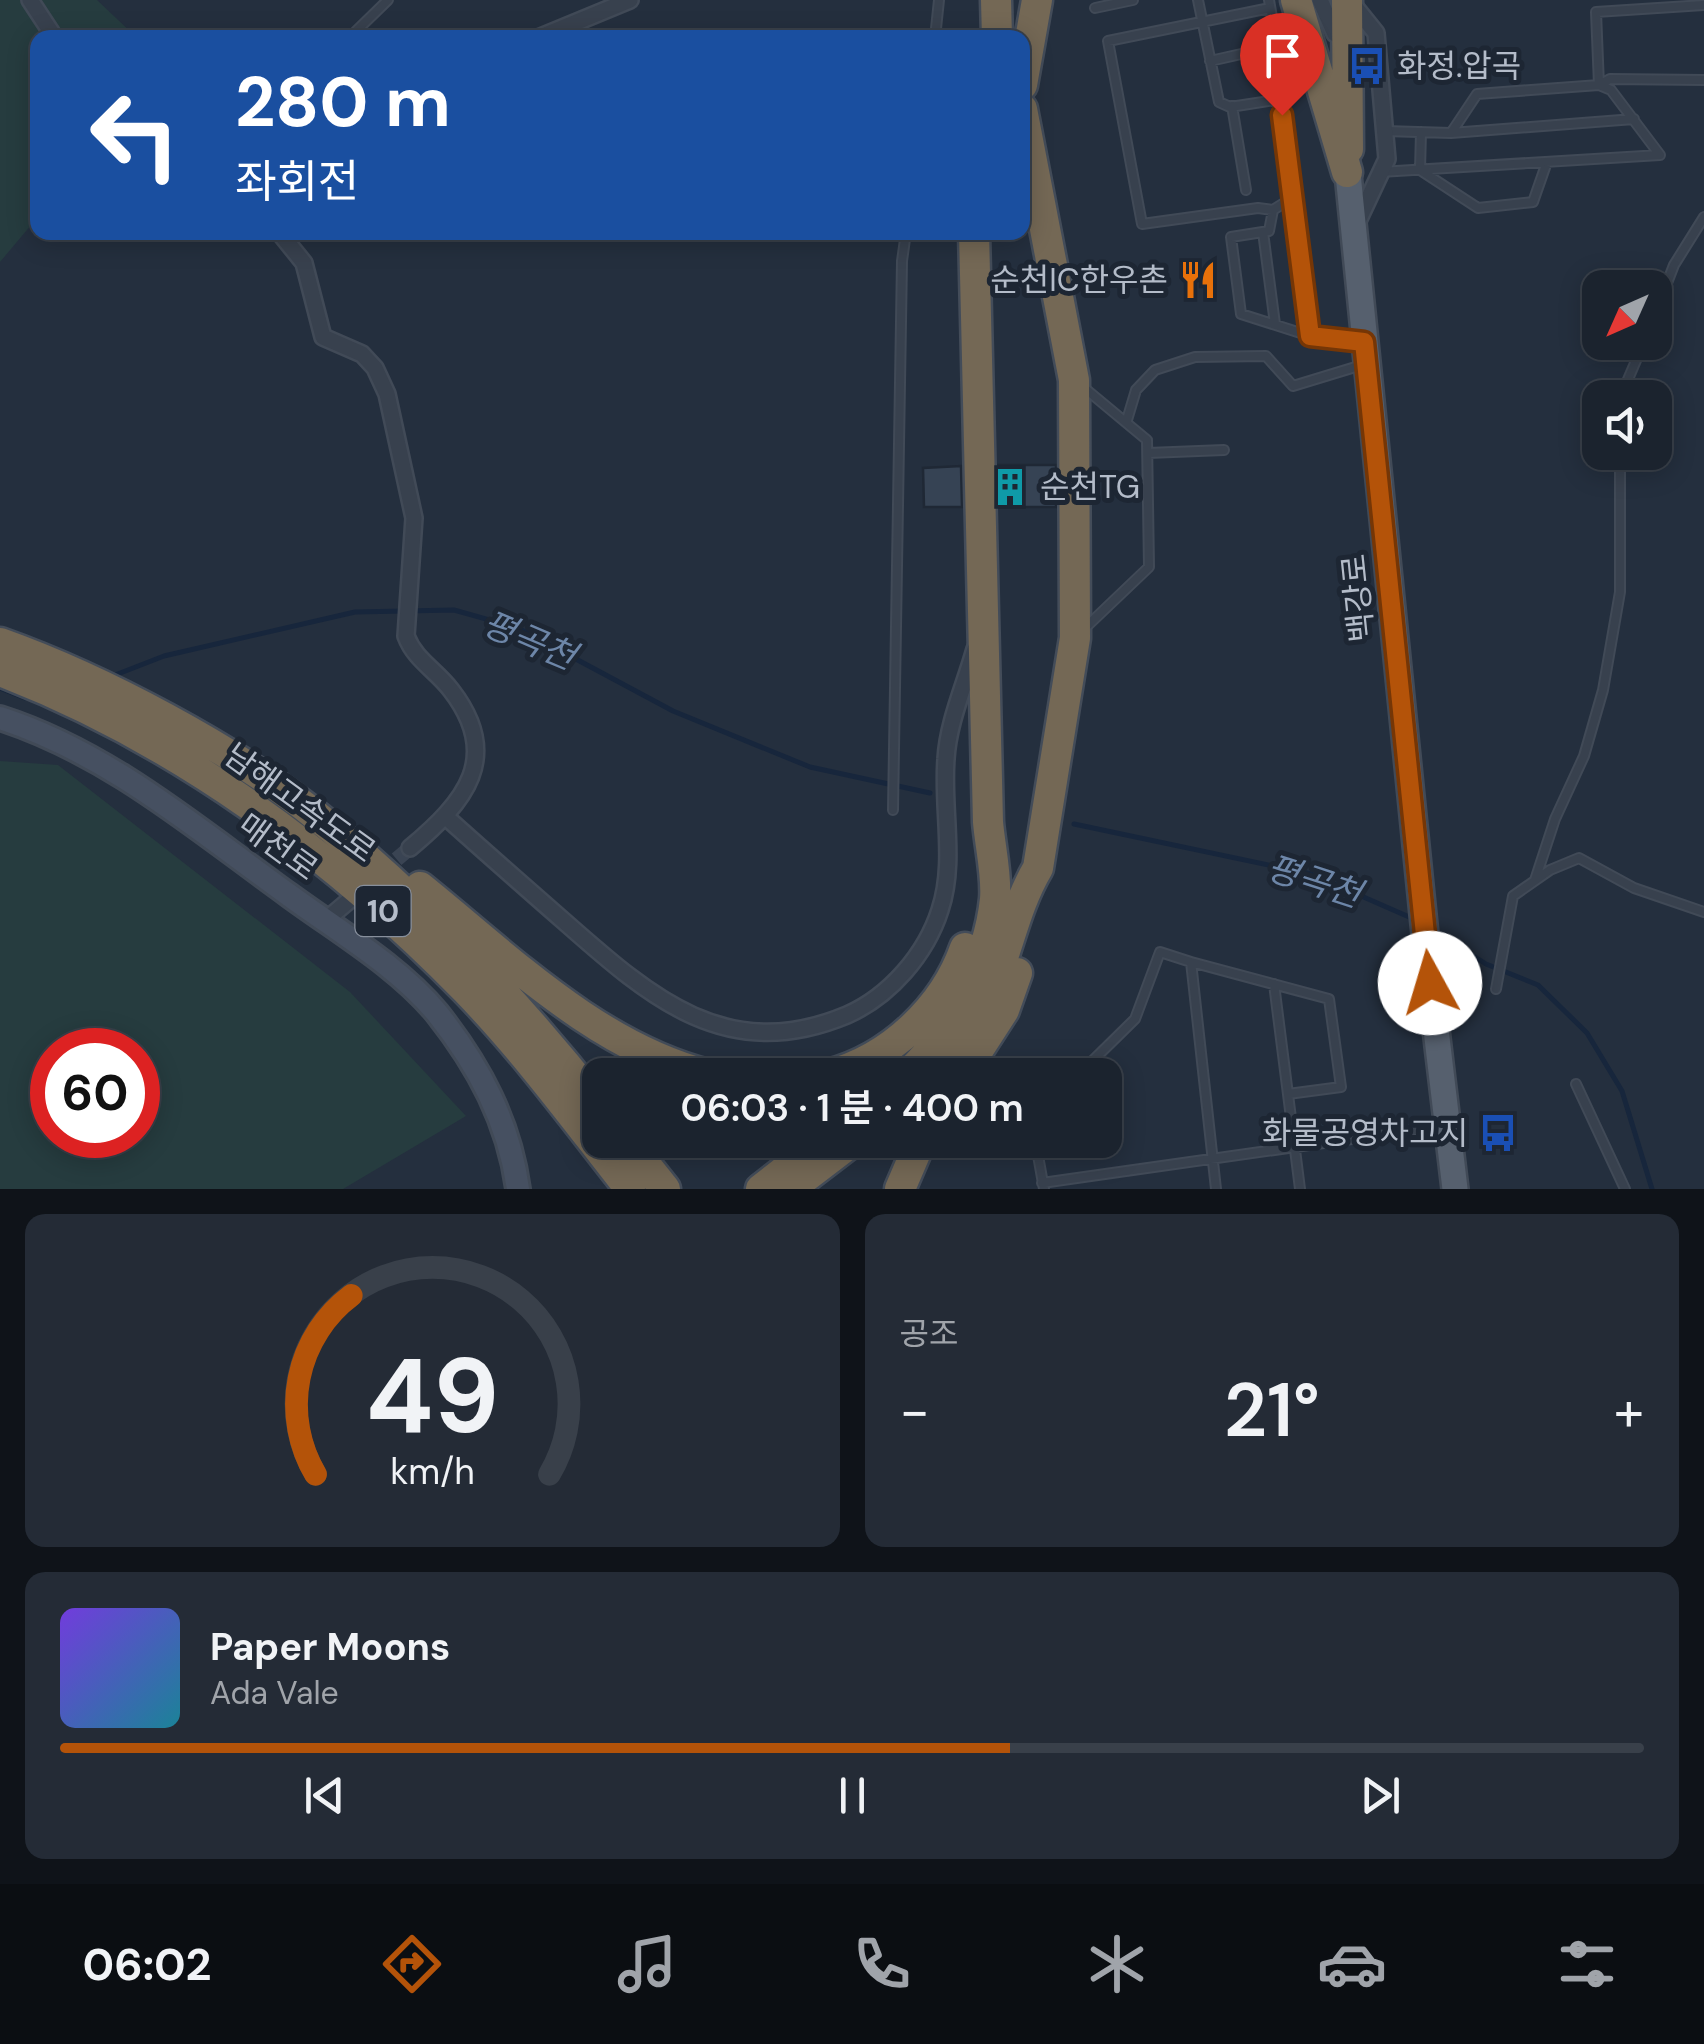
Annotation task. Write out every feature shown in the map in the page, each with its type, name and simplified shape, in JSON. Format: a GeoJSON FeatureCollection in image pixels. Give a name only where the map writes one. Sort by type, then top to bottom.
{"type":"FeatureCollection","features":[{"type":"Feature","properties":{"kind":"highway"},"geometry":{"type":"LineString","coordinates":[[996,0],[997,30]]}},
{"type":"Feature","properties":{"kind":"highway"},"geometry":{"type":"LineString","coordinates":[[1020,0],[1020,30]]}},
{"type":"Feature","properties":{"kind":"highway"},"geometry":{"type":"LineString","coordinates":[[1030,36],[1036,0]]}},
{"type":"Feature","properties":{"kind":"highway"},"geometry":{"type":"LineString","coordinates":[[1347,172],[1348,0]]}},
{"type":"Feature","properties":{"kind":"highway"},"geometry":{"type":"LineString","coordinates":[[1278,3],[1347,172]]}},
{"type":"Feature","properties":{"kind":"highway"},"geometry":{"type":"LineString","coordinates":[[973,1058],[1004,1010],[1027,946],[1075,638],[1074,380],[1030,151]]}},
{"type":"Feature","properties":{"kind":"highway"},"geometry":{"type":"LineString","coordinates":[[921,1058],[950,1026],[971,982],[995,899],[982,626],[974,240]]}},
{"type":"Feature","properties":{"kind":"highway","name":"남해고속도로"},"geometry":{"type":"LineString","coordinates":[[0,642],[176,726],[318,817],[485,974],[582,1086]]}},
{"type":"Feature","properties":{"kind":"highway","name":"남해고속도로"},"geometry":{"type":"LineString","coordinates":[[9,674],[175,756],[262,813],[365,894],[467,991],[546,1082],[630,1189]]}},
{"type":"Feature","properties":{"kind":"highway"},"geometry":{"type":"LineString","coordinates":[[318,817],[411,880],[621,1041],[656,1058]]}},
{"type":"Feature","properties":{"kind":"highway"},"geometry":{"type":"LineString","coordinates":[[869,1058],[907,1034],[936,1002],[960,962],[992,864]]}},
{"type":"Feature","properties":{"kind":"highway"},"geometry":{"type":"LineString","coordinates":[[946,1058],[962,1040],[992,988],[1022,896],[1038,868]]}},
{"type":"Feature","properties":{"kind":"highway"},"geometry":{"type":"LineString","coordinates":[[640,1158],[664,1189]]}},
{"type":"Feature","properties":{"kind":"highway"},"geometry":{"type":"LineString","coordinates":[[762,1189],[796,1177],[826,1158]]}},
{"type":"Feature","properties":{"kind":"highway"},"geometry":{"type":"LineString","coordinates":[[900,1189],[913,1158]]}},
{"type":"Feature","properties":{"kind":"main road","name":"백강로"},"geometry":{"type":"LineString","coordinates":[[1332,0],[1426,954],[1456,1189]]}},
{"type":"Feature","properties":{"kind":"main road","name":"매천로"},"geometry":{"type":"LineString","coordinates":[[0,718],[84,750],[324,921],[433,1009],[468,1054],[494,1100],[513,1152],[518,1189]]}},
{"type":"Feature","properties":{"kind":"street"},"geometry":{"type":"LineString","coordinates":[[30,0],[49,30]]}},
{"type":"Feature","properties":{"kind":"street"},"geometry":{"type":"LineString","coordinates":[[554,30],[630,0]]}},
{"type":"Feature","properties":{"kind":"street"},"geometry":{"type":"LineString","coordinates":[[1320,0],[1336,34]]}},
{"type":"Feature","properties":{"kind":"street"},"geometry":{"type":"LineString","coordinates":[[1348,0],[1376,33],[1387,158],[1353,231]]}},
{"type":"Feature","properties":{"kind":"street"},"geometry":{"type":"LineString","coordinates":[[285,240],[304,264],[322,337],[362,354],[387,394],[414,518],[406,636],[412,653],[451,690],[478,745],[472,776],[446,818],[410,848]]}},
{"type":"Feature","properties":{"kind":"street"},"geometry":{"type":"LineString","coordinates":[[446,818],[625,975],[670,1007],[740,1032],[768,1034],[820,1025],[853,1012],[888,988],[921,950],[940,912],[948,861],[948,738],[982,626]]}},
{"type":"Feature","properties":{"kind":"street"},"geometry":{"type":"LineString","coordinates":[[324,921],[352,898]]}},
{"type":"Feature","properties":{"kind":"lane"},"geometry":{"type":"LineString","coordinates":[[357,30],[388,0]]}},
{"type":"Feature","properties":{"kind":"lane"},"geometry":{"type":"LineString","coordinates":[[936,30],[939,0]]}},
{"type":"Feature","properties":{"kind":"lane"},"geometry":{"type":"LineString","coordinates":[[1095,8],[1133,0]]}},
{"type":"Feature","properties":{"kind":"lane"},"geometry":{"type":"LineString","coordinates":[[1198,0],[1219,102],[1232,106],[1282,99]]}},
{"type":"Feature","properties":{"kind":"lane"},"geometry":{"type":"LineString","coordinates":[[1292,198],[1274,210],[1142,224],[1108,41],[1278,3],[1282,99],[1310,336]]}},
{"type":"Feature","properties":{"kind":"lane"},"geometry":{"type":"LineString","coordinates":[[1599,85],[1596,12],[1704,6]]}},
{"type":"Feature","properties":{"kind":"lane"},"geometry":{"type":"LineString","coordinates":[[1210,61],[1277,46]]}},
{"type":"Feature","properties":{"kind":"lane"},"geometry":{"type":"LineString","coordinates":[[1451,134],[1477,94],[1599,85],[1610,79],[1704,80]]}},
{"type":"Feature","properties":{"kind":"lane"},"geometry":{"type":"LineString","coordinates":[[1380,172],[1660,154],[1611,90],[1599,85]]}},
{"type":"Feature","properties":{"kind":"lane"},"geometry":{"type":"LineString","coordinates":[[1232,106],[1246,190]]}},
{"type":"Feature","properties":{"kind":"lane"},"geometry":{"type":"LineString","coordinates":[[1384,131],[1451,134],[1634,119]]}},
{"type":"Feature","properties":{"kind":"lane"},"geometry":{"type":"LineString","coordinates":[[1420,170],[1422,132]]}},
{"type":"Feature","properties":{"kind":"lane"},"geometry":{"type":"LineString","coordinates":[[1420,170],[1478,208],[1533,202],[1546,162]]}},
{"type":"Feature","properties":{"kind":"lane"},"geometry":{"type":"LineString","coordinates":[[1274,210],[1269,231],[1231,237],[1241,314],[1365,353]]}},
{"type":"Feature","properties":{"kind":"lane"},"geometry":{"type":"LineString","coordinates":[[1672,270],[1704,216]]}},
{"type":"Feature","properties":{"kind":"lane"},"geometry":{"type":"LineString","coordinates":[[1263,232],[1275,324]]}},
{"type":"Feature","properties":{"kind":"lane"},"geometry":{"type":"LineString","coordinates":[[893,810],[905,240]]}},
{"type":"Feature","properties":{"kind":"lane"},"geometry":{"type":"LineString","coordinates":[[1127,420],[1144,379],[1174,361],[1266,356],[1294,386],[1365,353]]}},
{"type":"Feature","properties":{"kind":"lane"},"geometry":{"type":"LineString","coordinates":[[1074,380],[1147,440],[1149,568],[1075,638]]}},
{"type":"Feature","properties":{"kind":"lane"},"geometry":{"type":"LineString","coordinates":[[1148,453],[1224,450]]}},
{"type":"Feature","properties":{"kind":"lane"},"geometry":{"type":"LineString","coordinates":[[1535,880],[1555,819],[1584,756],[1603,690],[1620,592],[1620,470]]}},
{"type":"Feature","properties":{"kind":"lane"},"geometry":{"type":"LineString","coordinates":[[1497,986],[1513,896],[1579,858],[1634,888],[1704,912]]}},
{"type":"Feature","properties":{"kind":"lane"},"geometry":{"type":"LineString","coordinates":[[1095,1058],[1135,1019],[1160,952],[1330,999],[1341,1088],[1288,1094]]}},
{"type":"Feature","properties":{"kind":"lane"},"geometry":{"type":"LineString","coordinates":[[1191,962],[1216,1189]]}},
{"type":"Feature","properties":{"kind":"lane"},"geometry":{"type":"LineString","coordinates":[[1274,984],[1300,1189]]}},
{"type":"Feature","properties":{"kind":"lane"},"geometry":{"type":"LineString","coordinates":[[1576,1084],[1625,1189]]}},
{"type":"Feature","properties":{"kind":"lane"},"geometry":{"type":"LineString","coordinates":[[1038,1158],[1043,1186],[1448,1126]]}},
{"type":"Feature","properties":{"kind":"green space"},"geometry":{"type":"Polygon","coordinates":[[[0,0],[97,0],[129,30],[30,30],[30,226],[0,262],[0,0]]]}},
{"type":"Feature","properties":{"kind":"green space"},"geometry":{"type":"Polygon","coordinates":[[[0,761],[58,765],[350,992],[466,1116],[343,1189],[0,1189],[0,761]]]}},
{"type":"Feature","properties":{"kind":"building"},"geometry":{"type":"Polygon","coordinates":[[[998,465],[1056,465],[1056,507],[999,507],[998,465]]]}},
{"type":"Feature","properties":{"kind":"building"},"geometry":{"type":"Polygon","coordinates":[[[961,466],[962,507],[924,507],[923,468],[961,466]]]}},
{"type":"Feature","properties":{"kind":"waterway","name":"평곡천"},"geometry":{"type":"LineString","coordinates":[[110,677],[164,656],[355,612],[454,610],[518,628],[673,711],[810,767],[930,793]]}},
{"type":"Feature","properties":{"kind":"waterway","name":"평곡천"},"geometry":{"type":"LineString","coordinates":[[0,688],[25,698]]}},
{"type":"Feature","properties":{"kind":"waterway","name":"평곡천"},"geometry":{"type":"LineString","coordinates":[[1074,824],[1311,874],[1416,920]]}},
{"type":"Feature","properties":{"kind":"waterway","name":"평곡천"},"geometry":{"type":"LineString","coordinates":[[1434,931],[1486,964],[1538,985],[1587,1033],[1622,1091],[1652,1189]]}},
{"type":"Feature","properties":{"kind":"tunnel"},"geometry":{"type":"LineString","coordinates":[[379,874],[410,848]]}},
{"type":"Feature","properties":{"kind":"place","name":"화정.압곡"},"geometry":{"type":"Point","coordinates":[1367,66]}},
{"type":"Feature","properties":{"kind":"place","name":"순천IC한우촌"},"geometry":{"type":"Point","coordinates":[1198,280]}},
{"type":"Feature","properties":{"kind":"place","name":"순천TG"},"geometry":{"type":"Point","coordinates":[1010,487]}},
{"type":"Feature","properties":{"kind":"place","name":"화물공영차고지"},"geometry":{"type":"Point","coordinates":[1498,1133]}},
{"type":"Feature","properties":{"kind":"route"},"geometry":{"type":"LineString","coordinates":[[1282,115],[1310,336],[1364,342],[1430,983]]}}]}
